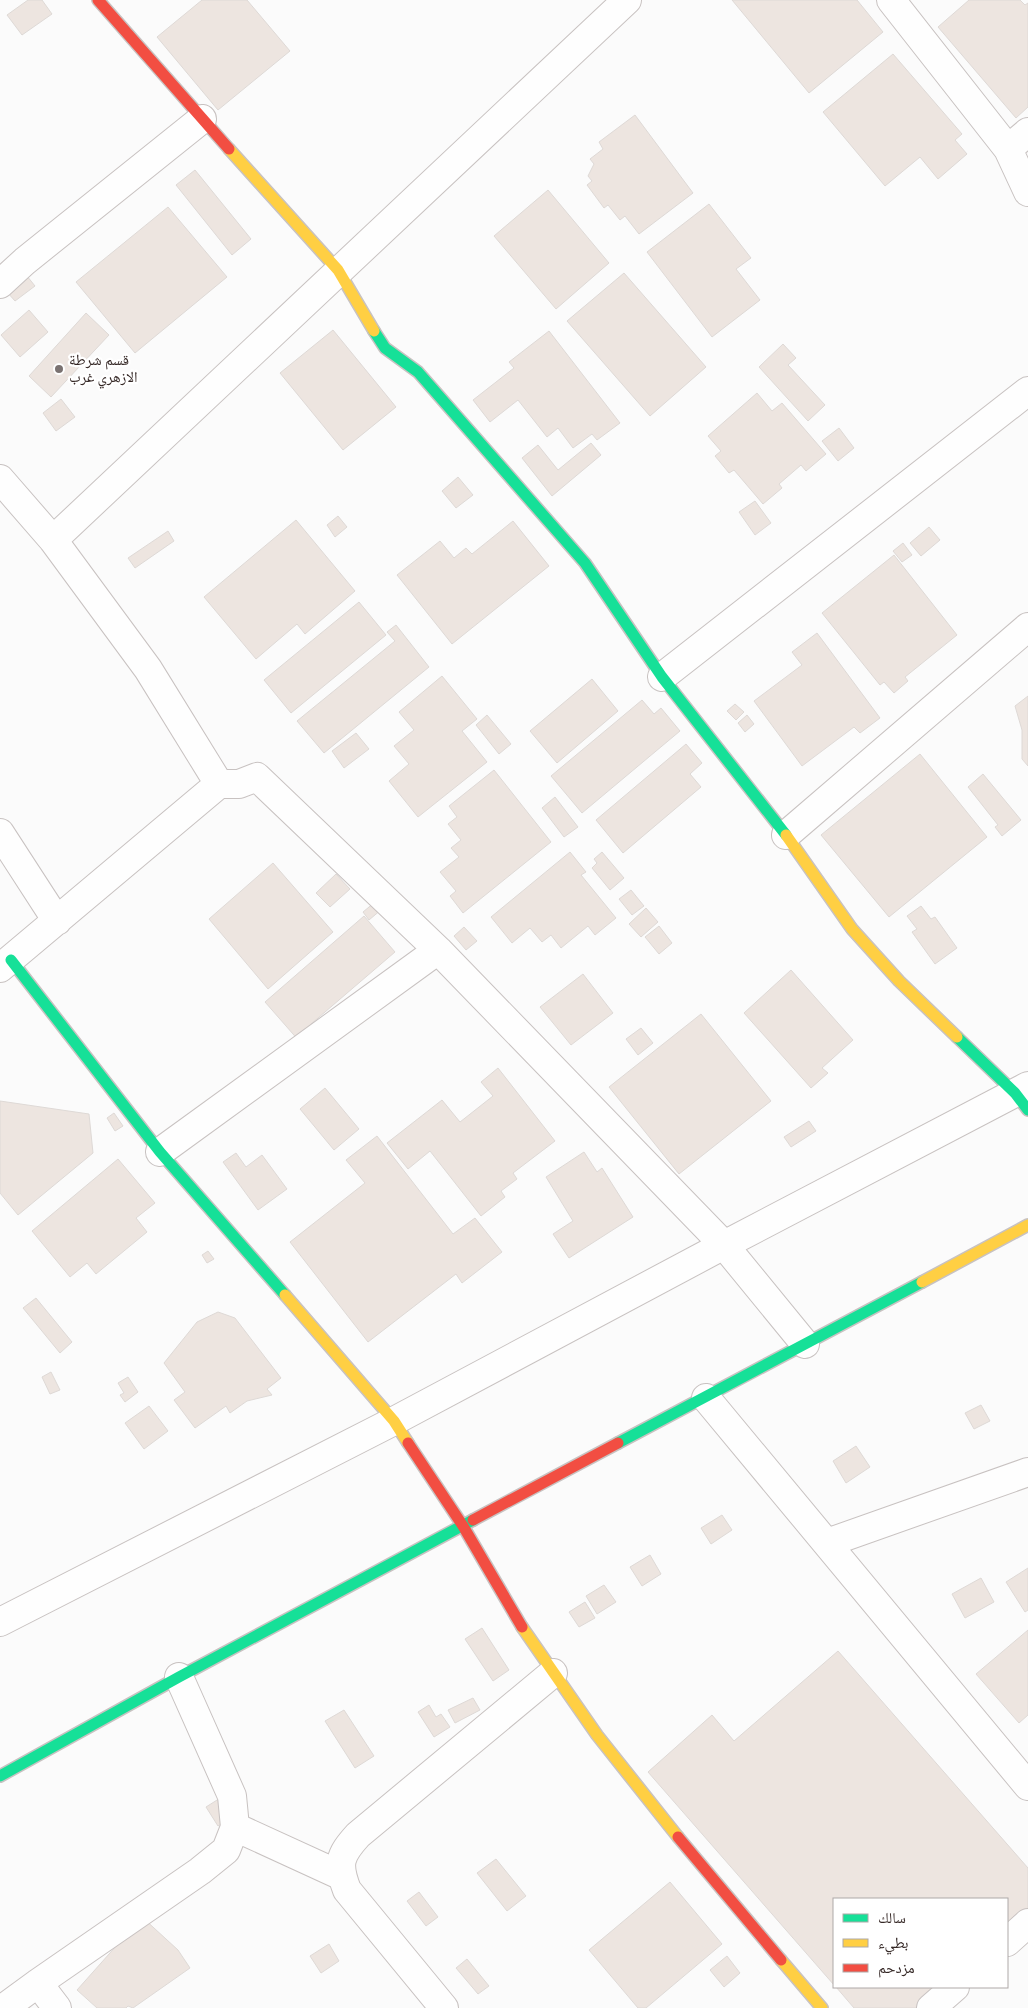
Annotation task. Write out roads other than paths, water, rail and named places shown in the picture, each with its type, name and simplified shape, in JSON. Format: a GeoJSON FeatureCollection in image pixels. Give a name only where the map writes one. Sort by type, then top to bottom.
{"type":"FeatureCollection","features":[{"type":"Feature","properties":{"kind":"street"},"geometry":{"type":"LineString","coordinates":[[0,1622],[394,1420],[724,1245],[1024,1096],[899,981],[852,929],[786,835],[662,677],[585,563],[418,372],[385,348],[362,313],[338,270],[98,0]]}},
{"type":"Feature","properties":{"kind":"street"},"geometry":{"type":"LineString","coordinates":[[53,540],[626,0]]}},
{"type":"Feature","properties":{"kind":"street"},"geometry":{"type":"LineString","coordinates":[[891,0],[1018,140],[1028,192]]}},
{"type":"Feature","properties":{"kind":"street"},"geometry":{"type":"LineString","coordinates":[[0,284],[25,261],[202,119]]}},
{"type":"Feature","properties":{"kind":"street"},"geometry":{"type":"LineString","coordinates":[[662,677],[1028,391]]}},
{"type":"Feature","properties":{"kind":"street"},"geometry":{"type":"LineString","coordinates":[[0,479],[53,540],[148,669],[219,784]]}},
{"type":"Feature","properties":{"kind":"street"},"geometry":{"type":"LineString","coordinates":[[786,835],[1028,627]]}},
{"type":"Feature","properties":{"kind":"street"},"geometry":{"type":"LineString","coordinates":[[806,1344],[724,1245],[438,950],[258,777],[239,784],[219,784],[5,964],[160,1152],[394,1420],[463,1526],[525,1632],[597,1735],[651,1804],[822,2008]]}},
{"type":"Feature","properties":{"kind":"street"},"geometry":{"type":"LineString","coordinates":[[0,833],[57,921]]}},
{"type":"Feature","properties":{"kind":"street"},"geometry":{"type":"LineString","coordinates":[[160,1152],[438,950]]}},
{"type":"Feature","properties":{"kind":"street"},"geometry":{"type":"LineString","coordinates":[[0,1776],[179,1677],[1028,1225]]}},
{"type":"Feature","properties":{"kind":"street"},"geometry":{"type":"LineString","coordinates":[[706,1398],[1028,1786]]}},
{"type":"Feature","properties":{"kind":"street"},"geometry":{"type":"LineString","coordinates":[[826,1543],[1028,1472]]}},
{"type":"Feature","properties":{"kind":"street"},"geometry":{"type":"LineString","coordinates":[[444,2008],[347,1890],[342,1876],[340,1861],[347,1847],[358,1835],[552,1673]]}},
{"type":"Feature","properties":{"kind":"street"},"geometry":{"type":"LineString","coordinates":[[4,2008],[200,1871],[226,1850],[235,1827],[232,1796],[179,1677]]}},
{"type":"Feature","properties":{"kind":"street"},"geometry":{"type":"LineString","coordinates":[[235,1827],[342,1876]]}},
{"type":"Feature","properties":{"kind":"street"},"geometry":{"type":"LineString","coordinates":[[1008,1941],[1028,1923]]}},
{"type":"Feature","properties":{"kind":"street"},"geometry":{"type":"LineString","coordinates":[[38,1983],[57,2008]]}},
{"type":"Feature","properties":{"kind":"street"},"geometry":{"type":"LineString","coordinates":[[931,2008],[954,1988]]}},
{"type":"Feature","properties":{"kind":"place","name":"قسم شرطة الازهري غرب"},"geometry":{"type":"Point","coordinates":[59,369]}}]}
